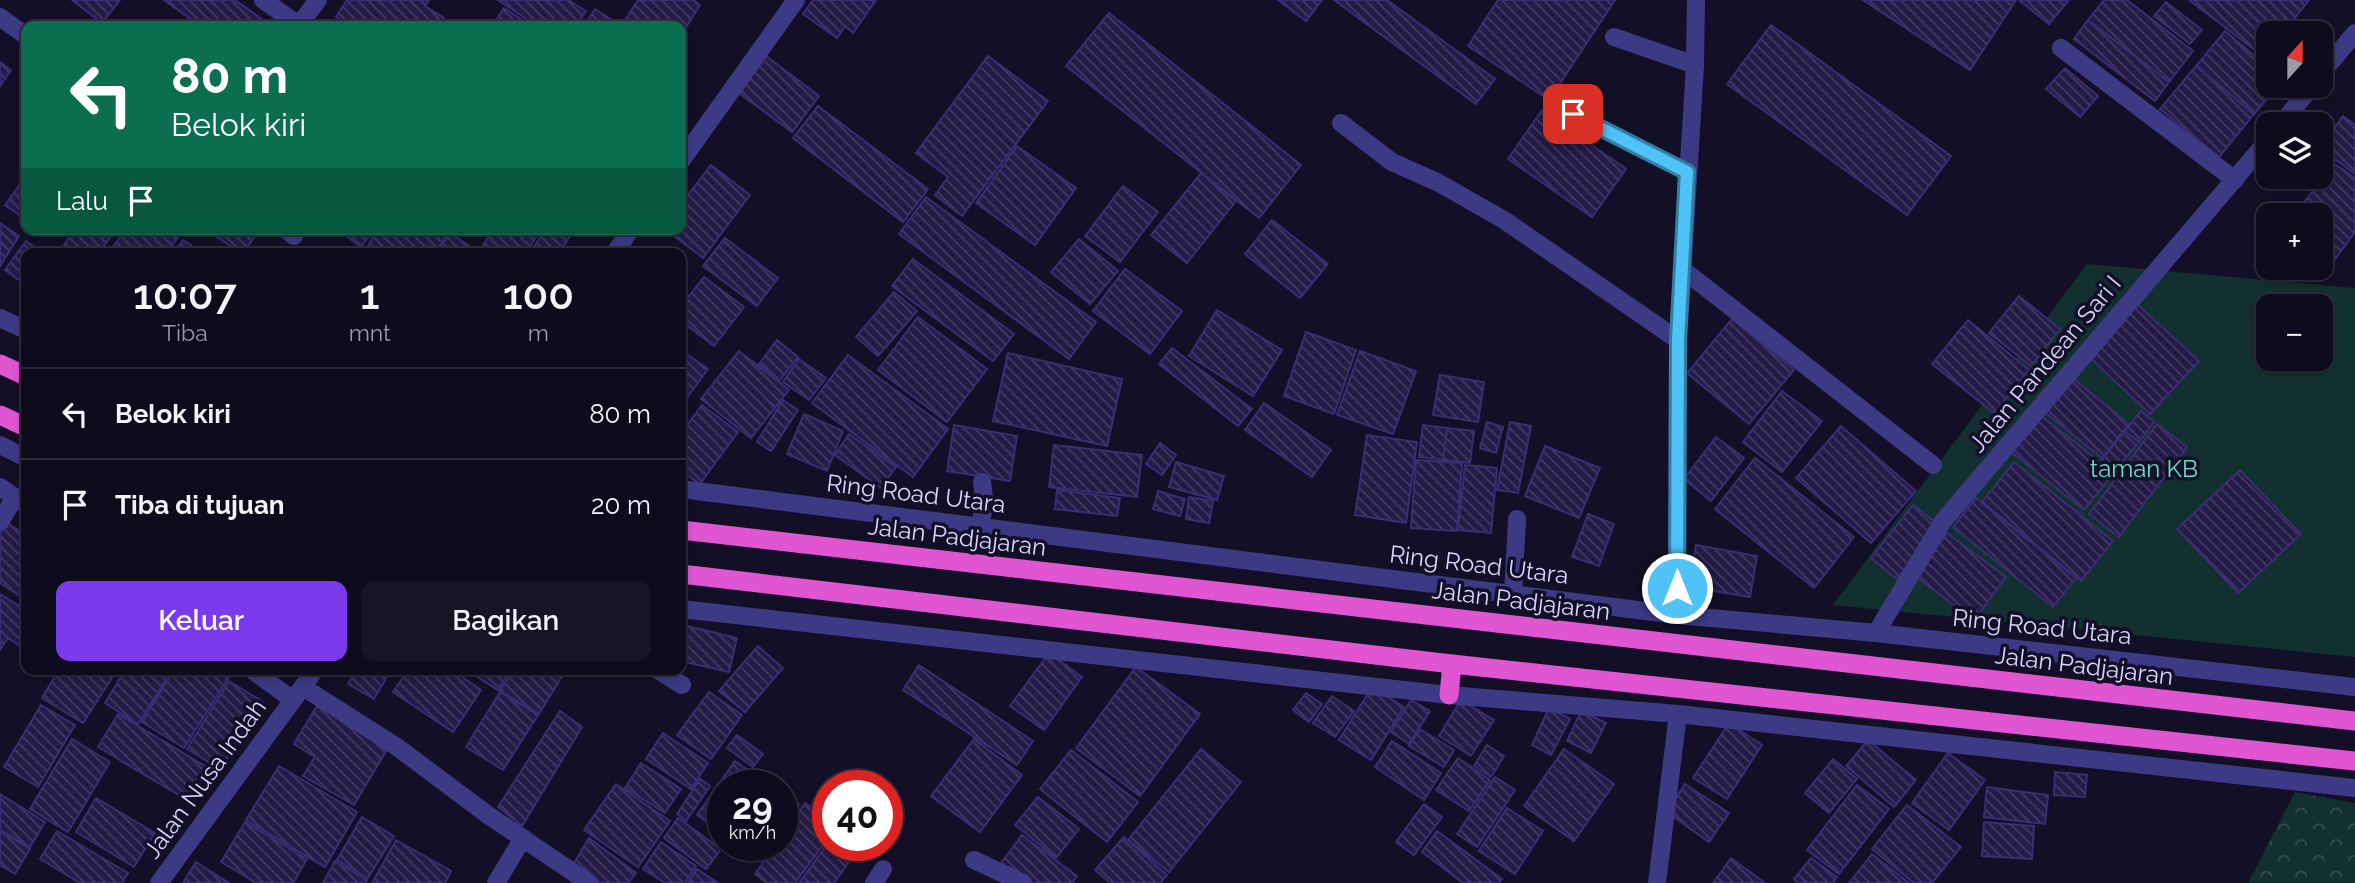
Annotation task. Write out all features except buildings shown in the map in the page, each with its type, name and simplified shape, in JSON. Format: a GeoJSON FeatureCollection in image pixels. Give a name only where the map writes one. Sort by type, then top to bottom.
{"type":"FeatureCollection","features":[{"type":"Feature","properties":{"kind":"highway"},"geometry":{"type":"LineString","coordinates":[[0,364],[21,374]]}},
{"type":"Feature","properties":{"kind":"highway"},"geometry":{"type":"LineString","coordinates":[[0,415],[21,425]]}},
{"type":"Feature","properties":{"kind":"highway","name":"Jalan Padjajaran"},"geometry":{"type":"LineString","coordinates":[[686,531],[2355,721]]}},
{"type":"Feature","properties":{"kind":"highway"},"geometry":{"type":"LineString","coordinates":[[686,575],[1452,664],[2355,761]]}},
{"type":"Feature","properties":{"kind":"highway"},"geometry":{"type":"LineString","coordinates":[[1449,695],[1452,664]]}},
{"type":"Feature","properties":{"kind":"street"},"geometry":{"type":"LineString","coordinates":[[263,0],[292,21]]}},
{"type":"Feature","properties":{"kind":"street"},"geometry":{"type":"LineString","coordinates":[[303,21],[318,0]]}},
{"type":"Feature","properties":{"kind":"street"},"geometry":{"type":"LineString","coordinates":[[686,154],[796,0]]}},
{"type":"Feature","properties":{"kind":"street"},"geometry":{"type":"LineString","coordinates":[[1677,615],[1678,340],[1695,65],[1693,2]]}},
{"type":"Feature","properties":{"kind":"street"},"geometry":{"type":"LineString","coordinates":[[0,17],[21,32]]}},
{"type":"Feature","properties":{"kind":"street"},"geometry":{"type":"LineString","coordinates":[[2333,59],[2355,33]]}},
{"type":"Feature","properties":{"kind":"street"},"geometry":{"type":"LineString","coordinates":[[1614,37],[1695,65]]}},
{"type":"Feature","properties":{"kind":"street"},"geometry":{"type":"LineString","coordinates":[[2061,48],[2235,180]]}},
{"type":"Feature","properties":{"kind":"street"},"geometry":{"type":"LineString","coordinates":[[2291,112],[2302,98]]}},
{"type":"Feature","properties":{"kind":"street"},"geometry":{"type":"LineString","coordinates":[[1573,114],[1687,172]]}},
{"type":"Feature","properties":{"kind":"street"},"geometry":{"type":"LineString","coordinates":[[1341,123],[1392,162],[1439,183],[1504,220],[1678,340]]}},
{"type":"Feature","properties":{"kind":"street","name":"Jalan Pandean Sari I"},"geometry":{"type":"LineString","coordinates":[[1876,633],[1943,521],[2256,155]]}},
{"type":"Feature","properties":{"kind":"street"},"geometry":{"type":"LineString","coordinates":[[1682,269],[1933,465]]}},
{"type":"Feature","properties":{"kind":"street"},"geometry":{"type":"LineString","coordinates":[[0,318],[21,328]]}},
{"type":"Feature","properties":{"kind":"street"},"geometry":{"type":"LineString","coordinates":[[0,445],[21,456]]}},
{"type":"Feature","properties":{"kind":"street"},"geometry":{"type":"LineString","coordinates":[[979,527],[985,505],[982,482]]}},
{"type":"Feature","properties":{"kind":"street","name":"Ring Road Utara"},"geometry":{"type":"LineString","coordinates":[[686,490],[1677,615],[1876,633],[2355,687]]}},
{"type":"Feature","properties":{"kind":"street"},"geometry":{"type":"LineString","coordinates":[[0,522],[14,496]]}},
{"type":"Feature","properties":{"kind":"street"},"geometry":{"type":"LineString","coordinates":[[1513,594],[1517,519]]}},
{"type":"Feature","properties":{"kind":"street"},"geometry":{"type":"LineString","coordinates":[[686,611],[1449,695],[1678,715],[2355,788]]}},
{"type":"Feature","properties":{"kind":"street"},"geometry":{"type":"LineString","coordinates":[[262,675],[397,747],[589,883]]}},
{"type":"Feature","properties":{"kind":"street","name":"Jalan Nusa Indah"},"geometry":{"type":"LineString","coordinates":[[159,883],[311,675]]}},
{"type":"Feature","properties":{"kind":"street"},"geometry":{"type":"LineString","coordinates":[[666,675],[682,685]]}},
{"type":"Feature","properties":{"kind":"street"},"geometry":{"type":"LineString","coordinates":[[1657,883],[1678,715]]}},
{"type":"Feature","properties":{"kind":"street"},"geometry":{"type":"LineString","coordinates":[[496,883],[523,838]]}},
{"type":"Feature","properties":{"kind":"street"},"geometry":{"type":"LineString","coordinates":[[974,860],[1023,883]]}},
{"type":"Feature","properties":{"kind":"green space","name":"taman KB"},"geometry":{"type":"Polygon","coordinates":[[[2087,264],[2355,288],[2355,657],[1833,605],[2087,264]]]}},
{"type":"Feature","properties":{"kind":"green space"},"geometry":{"type":"Polygon","coordinates":[[[2295,792],[2355,803],[2355,883],[2248,883],[2295,792]]]}},
{"type":"Feature","properties":{"kind":"route"},"geometry":{"type":"LineString","coordinates":[[1573,114],[1687,172],[1678,340],[1677,588]]}}]}
